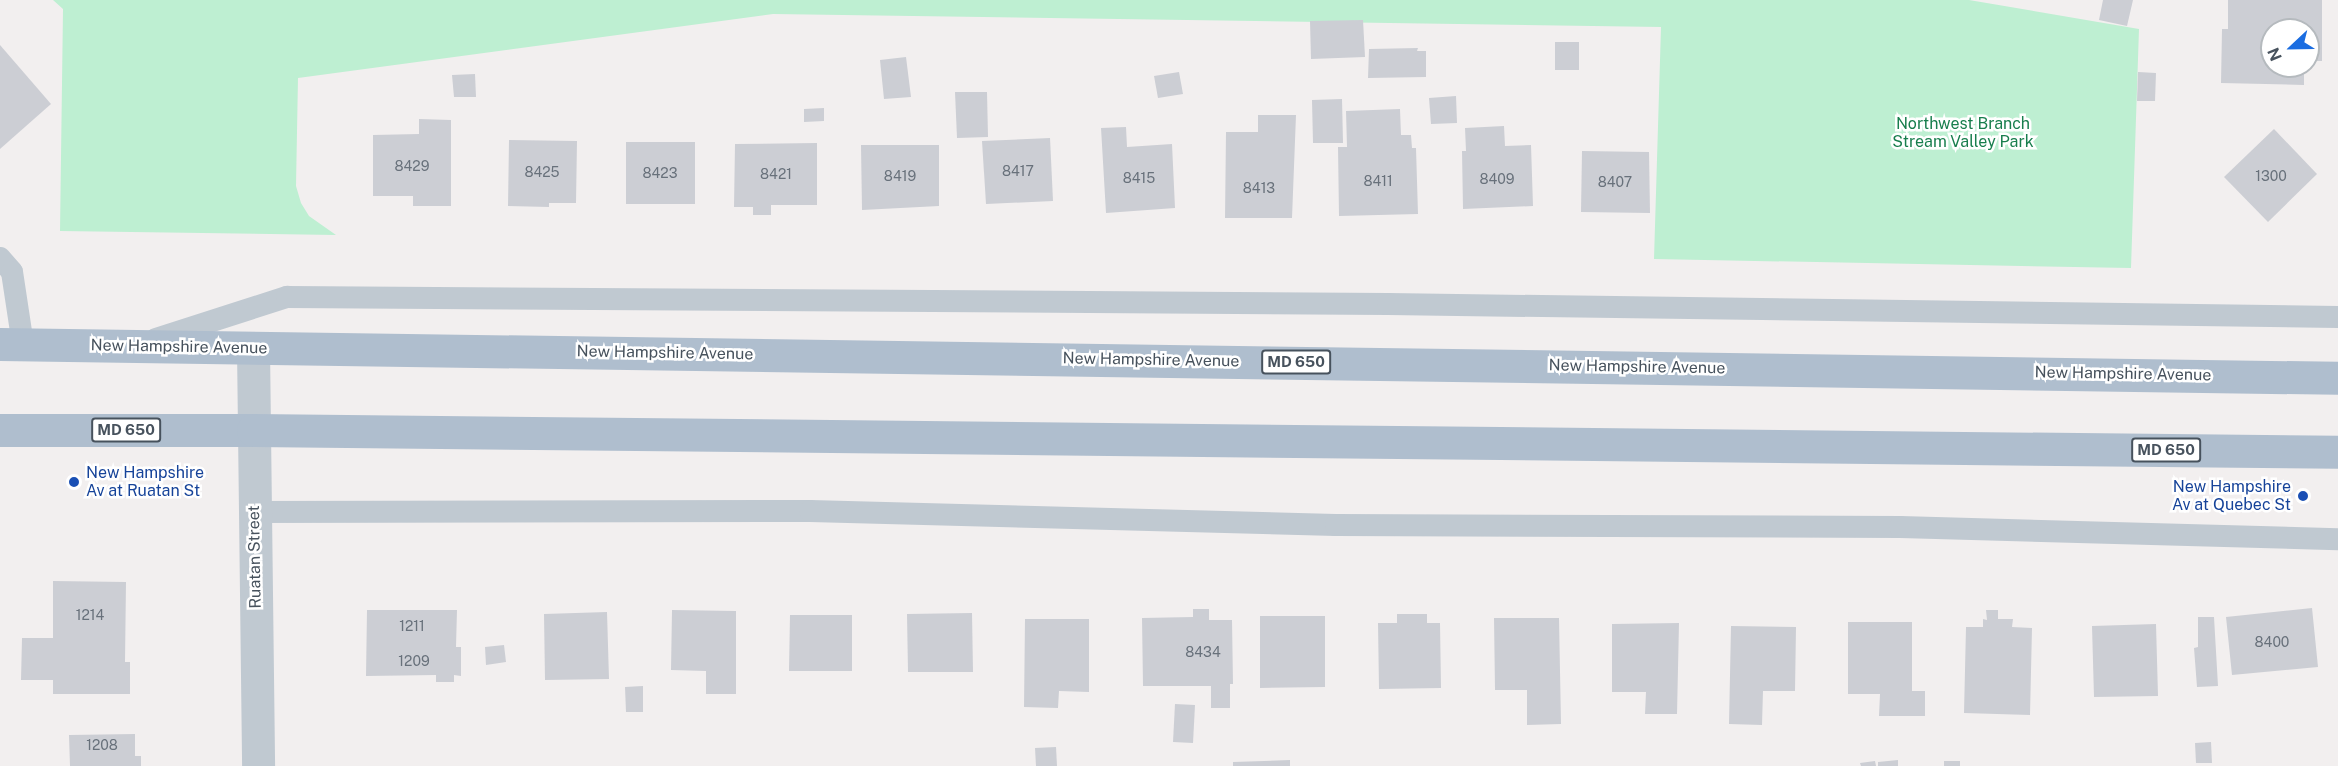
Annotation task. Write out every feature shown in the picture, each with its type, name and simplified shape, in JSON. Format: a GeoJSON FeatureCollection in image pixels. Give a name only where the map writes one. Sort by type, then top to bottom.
{"type":"FeatureCollection","features":[{"type":"Feature","properties":{"kind":"main road","name":"New Hampshire Avenue"},"geometry":{"type":"LineString","coordinates":[[12,345],[2338,378]]}},
{"type":"Feature","properties":{"kind":"main road","name":"MD 650"},"geometry":{"type":"LineString","coordinates":[[0,430],[253,430],[2338,452]]}},
{"type":"Feature","properties":{"kind":"street","name":"Ruatan Street"},"geometry":{"type":"LineString","coordinates":[[253,348],[258,766]]}},
{"type":"Feature","properties":{"kind":"lane"},"geometry":{"type":"LineString","coordinates":[[4,266],[12,345]]}},
{"type":"Feature","properties":{"kind":"lane"},"geometry":{"type":"LineString","coordinates":[[136,346],[287,297],[1388,304],[2338,316]]}},
{"type":"Feature","properties":{"kind":"lane"},"geometry":{"type":"LineString","coordinates":[[254,512],[810,512],[1336,525],[1900,527],[2338,539]]}},
{"type":"Feature","properties":{"kind":"green space","name":"Northwest Branch Stream Valley Park"},"geometry":{"type":"Polygon","coordinates":[[[53,0],[1969,0],[2139,29],[2131,268],[1654,259],[1661,27],[773,14],[298,78],[296,186],[301,203],[309,216],[336,235],[60,231],[63,9],[53,0]]]}},
{"type":"Feature","properties":{"kind":"building"},"geometry":{"type":"Polygon","coordinates":[[[2103,0],[2133,0],[2127,26],[2099,20],[2103,0]]]}},
{"type":"Feature","properties":{"kind":"building"},"geometry":{"type":"Polygon","coordinates":[[[2228,0],[2322,0],[2322,61],[2320,61],[2320,18],[2260,18],[2260,78],[2304,78],[2304,85],[2221,83],[2222,29],[2228,29],[2228,0]]]}},
{"type":"Feature","properties":{"kind":"building"},"geometry":{"type":"Polygon","coordinates":[[[1363,20],[1365,57],[1311,59],[1310,21],[1363,20]]]}},
{"type":"Feature","properties":{"kind":"building"},"geometry":{"type":"Polygon","coordinates":[[[1555,42],[1579,42],[1579,70],[1555,70],[1555,42]]]}},
{"type":"Feature","properties":{"kind":"building"},"geometry":{"type":"Polygon","coordinates":[[[0,45],[51,104],[0,149],[0,45]]]}},
{"type":"Feature","properties":{"kind":"building"},"geometry":{"type":"Polygon","coordinates":[[[1418,48],[1417,51],[1426,51],[1426,77],[1368,78],[1369,49],[1418,48]]]}},
{"type":"Feature","properties":{"kind":"building"},"geometry":{"type":"Polygon","coordinates":[[[906,57],[911,97],[884,99],[880,60],[906,57]]]}},
{"type":"Feature","properties":{"kind":"building"},"geometry":{"type":"Polygon","coordinates":[[[1179,72],[1183,94],[1158,98],[1154,76],[1179,72]]]}},
{"type":"Feature","properties":{"kind":"building"},"geometry":{"type":"Polygon","coordinates":[[[2138,72],[2156,73],[2155,101],[2137,101],[2138,72]]]}},
{"type":"Feature","properties":{"kind":"building"},"geometry":{"type":"Polygon","coordinates":[[[475,74],[476,97],[454,97],[452,75],[475,74]]]}},
{"type":"Feature","properties":{"kind":"building"},"geometry":{"type":"Polygon","coordinates":[[[955,92],[987,92],[988,137],[957,138],[955,92]]]}},
{"type":"Feature","properties":{"kind":"building"},"geometry":{"type":"Polygon","coordinates":[[[1456,96],[1457,123],[1431,124],[1429,98],[1456,96]]]}},
{"type":"Feature","properties":{"kind":"building"},"geometry":{"type":"Polygon","coordinates":[[[1342,99],[1343,143],[1313,143],[1312,100],[1342,99]]]}},
{"type":"Feature","properties":{"kind":"building"},"geometry":{"type":"Polygon","coordinates":[[[824,108],[824,121],[804,122],[804,109],[824,108]]]}},
{"type":"Feature","properties":{"kind":"building"},"geometry":{"type":"Polygon","coordinates":[[[1400,109],[1401,135],[1411,135],[1412,148],[1416,148],[1418,214],[1339,216],[1338,147],[1347,147],[1346,111],[1400,109]]]}},
{"type":"Feature","properties":{"kind":"building"},"geometry":{"type":"Polygon","coordinates":[[[1258,115],[1296,115],[1292,218],[1225,218],[1226,132],[1258,132],[1258,115]]]}},
{"type":"Feature","properties":{"kind":"building"},"geometry":{"type":"Polygon","coordinates":[[[419,119],[451,120],[451,206],[413,206],[413,196],[373,196],[373,135],[419,134],[419,119]]]}},
{"type":"Feature","properties":{"kind":"building"},"geometry":{"type":"Polygon","coordinates":[[[1504,126],[1505,146],[1531,145],[1533,206],[1463,209],[1462,151],[1466,151],[1465,128],[1504,126]]]}},
{"type":"Feature","properties":{"kind":"building"},"geometry":{"type":"Polygon","coordinates":[[[1126,127],[1127,147],[1172,144],[1175,208],[1106,213],[1101,128],[1126,127]]]}},
{"type":"Feature","properties":{"kind":"building"},"geometry":{"type":"Polygon","coordinates":[[[2274,129],[2317,174],[2268,222],[2224,177],[2274,129]]]}},
{"type":"Feature","properties":{"kind":"building"},"geometry":{"type":"Polygon","coordinates":[[[1050,138],[1053,201],[986,204],[982,141],[1050,138]]]}},
{"type":"Feature","properties":{"kind":"building"},"geometry":{"type":"Polygon","coordinates":[[[509,140],[577,141],[576,203],[549,203],[549,207],[508,206],[509,140]]]}},
{"type":"Feature","properties":{"kind":"building"},"geometry":{"type":"Polygon","coordinates":[[[626,142],[695,142],[695,204],[626,204],[626,142]]]}},
{"type":"Feature","properties":{"kind":"building"},"geometry":{"type":"Polygon","coordinates":[[[817,143],[817,205],[771,205],[771,215],[753,215],[753,207],[734,207],[735,144],[817,143]]]}},
{"type":"Feature","properties":{"kind":"building"},"geometry":{"type":"Polygon","coordinates":[[[861,145],[939,145],[939,206],[862,210],[861,145]]]}},
{"type":"Feature","properties":{"kind":"building"},"geometry":{"type":"Polygon","coordinates":[[[1582,151],[1649,152],[1650,213],[1581,212],[1582,151]]]}},
{"type":"Feature","properties":{"kind":"building"},"geometry":{"type":"Polygon","coordinates":[[[53,581],[126,582],[125,662],[130,662],[130,694],[53,694],[53,680],[21,680],[22,638],[53,638],[53,581]]]}},
{"type":"Feature","properties":{"kind":"building"},"geometry":{"type":"Polygon","coordinates":[[[2312,608],[2318,667],[2232,675],[2226,617],[2312,608]]]}},
{"type":"Feature","properties":{"kind":"building"},"geometry":{"type":"Polygon","coordinates":[[[1193,609],[1209,609],[1209,620],[1232,620],[1233,684],[1230,684],[1230,708],[1211,708],[1211,686],[1143,686],[1142,618],[1193,617],[1193,609]]]}},
{"type":"Feature","properties":{"kind":"building"},"geometry":{"type":"Polygon","coordinates":[[[367,610],[457,610],[456,647],[461,647],[461,676],[454,675],[454,682],[436,682],[436,675],[366,676],[367,610]]]}},
{"type":"Feature","properties":{"kind":"building"},"geometry":{"type":"Polygon","coordinates":[[[672,610],[736,611],[736,694],[706,694],[706,671],[671,670],[672,610]]]}},
{"type":"Feature","properties":{"kind":"building"},"geometry":{"type":"Polygon","coordinates":[[[1986,610],[1998,610],[1998,619],[2013,619],[2012,627],[2032,628],[2030,715],[1964,713],[1966,627],[1983,627],[1983,619],[1987,620],[1986,610]]]}},
{"type":"Feature","properties":{"kind":"building"},"geometry":{"type":"Polygon","coordinates":[[[607,612],[609,679],[545,680],[544,614],[607,612]]]}},
{"type":"Feature","properties":{"kind":"building"},"geometry":{"type":"Polygon","coordinates":[[[972,613],[973,672],[908,672],[907,614],[972,613]]]}},
{"type":"Feature","properties":{"kind":"building"},"geometry":{"type":"Polygon","coordinates":[[[1397,614],[1427,614],[1427,623],[1440,623],[1441,688],[1379,689],[1378,623],[1397,623],[1397,614]]]}},
{"type":"Feature","properties":{"kind":"building"},"geometry":{"type":"Polygon","coordinates":[[[790,615],[852,615],[852,671],[789,671],[790,615]]]}},
{"type":"Feature","properties":{"kind":"building"},"geometry":{"type":"Polygon","coordinates":[[[1260,616],[1325,616],[1325,687],[1260,688],[1260,616]]]}},
{"type":"Feature","properties":{"kind":"building"},"geometry":{"type":"Polygon","coordinates":[[[2198,617],[2214,617],[2218,686],[2197,687],[2194,648],[2198,647],[2198,617]]]}},
{"type":"Feature","properties":{"kind":"building"},"geometry":{"type":"Polygon","coordinates":[[[1494,618],[1559,618],[1561,724],[1527,725],[1527,690],[1495,690],[1494,618]]]}},
{"type":"Feature","properties":{"kind":"building"},"geometry":{"type":"Polygon","coordinates":[[[1025,619],[1089,619],[1089,692],[1059,691],[1058,708],[1024,707],[1025,619]]]}},
{"type":"Feature","properties":{"kind":"building"},"geometry":{"type":"Polygon","coordinates":[[[1848,622],[1912,622],[1912,691],[1925,691],[1925,716],[1879,716],[1880,694],[1848,694],[1848,622]]]}},
{"type":"Feature","properties":{"kind":"building"},"geometry":{"type":"Polygon","coordinates":[[[1679,623],[1677,714],[1645,714],[1646,692],[1612,692],[1612,624],[1679,623]]]}},
{"type":"Feature","properties":{"kind":"building"},"geometry":{"type":"Polygon","coordinates":[[[2156,624],[2158,696],[2094,697],[2092,626],[2156,624]]]}},
{"type":"Feature","properties":{"kind":"building"},"geometry":{"type":"Polygon","coordinates":[[[1731,626],[1796,627],[1795,691],[1763,691],[1762,725],[1729,724],[1731,626]]]}},
{"type":"Feature","properties":{"kind":"building"},"geometry":{"type":"Polygon","coordinates":[[[504,645],[506,662],[486,665],[485,647],[504,645]]]}},
{"type":"Feature","properties":{"kind":"building"},"geometry":{"type":"Polygon","coordinates":[[[643,686],[643,712],[626,712],[625,687],[643,686]]]}},
{"type":"Feature","properties":{"kind":"building"},"geometry":{"type":"Polygon","coordinates":[[[1175,704],[1195,705],[1193,743],[1173,742],[1175,704]]]}},
{"type":"Feature","properties":{"kind":"building"},"geometry":{"type":"Polygon","coordinates":[[[135,734],[135,756],[141,756],[141,766],[70,766],[69,735],[135,734]]]}},
{"type":"Feature","properties":{"kind":"building"},"geometry":{"type":"Polygon","coordinates":[[[2211,742],[2212,763],[2196,763],[2195,743],[2211,742]]]}},
{"type":"Feature","properties":{"kind":"building"},"geometry":{"type":"Polygon","coordinates":[[[1056,747],[1057,766],[1036,766],[1035,748],[1056,747]]]}},
{"type":"Feature","properties":{"kind":"building"},"geometry":{"type":"Polygon","coordinates":[[[1290,760],[1290,766],[1233,766],[1233,762],[1290,760]]]}},
{"type":"Feature","properties":{"kind":"building"},"geometry":{"type":"Polygon","coordinates":[[[1898,760],[1898,766],[1878,766],[1878,762],[1898,760]]]}},
{"type":"Feature","properties":{"kind":"building"},"geometry":{"type":"Polygon","coordinates":[[[1875,761],[1876,766],[1861,766],[1860,763],[1875,761]]]}},
{"type":"Feature","properties":{"kind":"building"},"geometry":{"type":"Polygon","coordinates":[[[1944,761],[1960,761],[1960,766],[1944,766],[1944,761]]]}},
{"type":"Feature","properties":{"kind":"place","name":"New Hampshire Av at Ruatan St"},"geometry":{"type":"Point","coordinates":[74,482]}},
{"type":"Feature","properties":{"kind":"place","name":"New Hampshire Av at Quebec St"},"geometry":{"type":"Point","coordinates":[2303,496]}}]}
